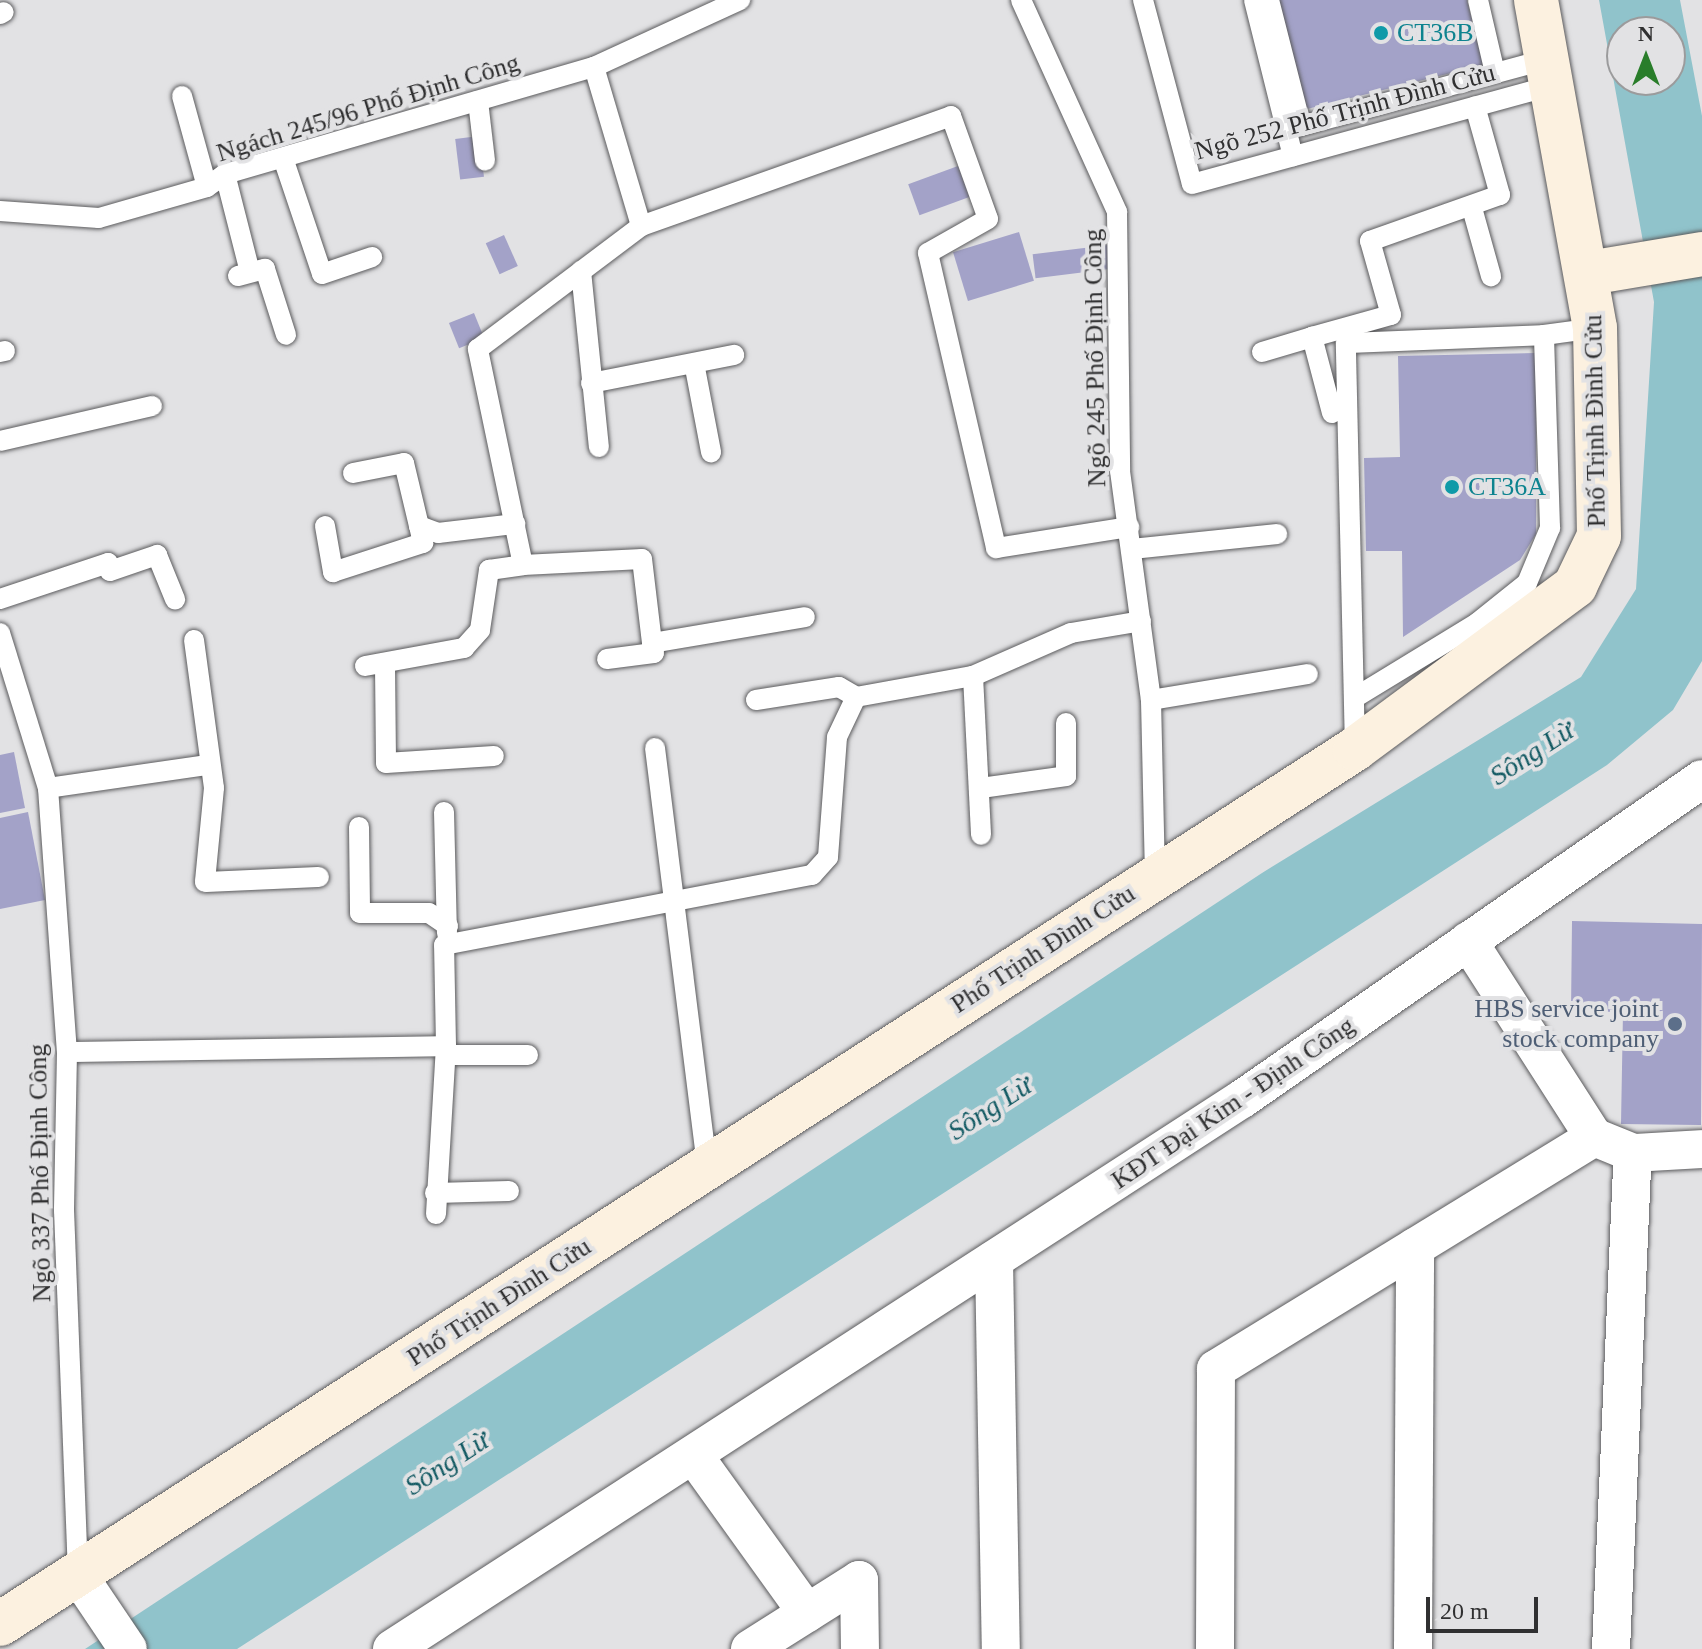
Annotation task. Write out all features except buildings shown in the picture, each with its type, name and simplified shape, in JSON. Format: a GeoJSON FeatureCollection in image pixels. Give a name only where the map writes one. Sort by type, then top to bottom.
{"type":"FeatureCollection","features":[{"type":"Feature","properties":{"kind":"main road","name":"Phố Trịnh Đình Cửu"},"geometry":{"type":"LineString","coordinates":[[0,1624],[89,1591],[707,1167],[1355,749],[1528,624],[1575,586],[1589,563],[1599,536],[1595,328],[1609,270],[1551,72],[1536,0]]}},
{"type":"Feature","properties":{"kind":"main road"},"geometry":{"type":"LineString","coordinates":[[1609,270],[1702,254]]}},
{"type":"Feature","properties":{"kind":"street","name":"KĐT Đại Kim - Định Công"},"geometry":{"type":"LineString","coordinates":[[392,1649],[695,1457],[994,1260],[1468,941],[1702,779]]}},
{"type":"Feature","properties":{"kind":"street"},"geometry":{"type":"LineString","coordinates":[[1468,941],[1594,1137],[1633,1153],[1702,1149]]}},
{"type":"Feature","properties":{"kind":"street"},"geometry":{"type":"LineString","coordinates":[[1215,1649],[1216,1369],[1594,1137]]}},
{"type":"Feature","properties":{"kind":"street"},"geometry":{"type":"LineString","coordinates":[[1611,1649],[1633,1153]]}},
{"type":"Feature","properties":{"kind":"street"},"geometry":{"type":"LineString","coordinates":[[1413,1649],[1415,1247]]}},
{"type":"Feature","properties":{"kind":"street"},"geometry":{"type":"LineString","coordinates":[[994,1260],[1001,1649]]}},
{"type":"Feature","properties":{"kind":"street"},"geometry":{"type":"LineString","coordinates":[[695,1457],[807,1613]]}},
{"type":"Feature","properties":{"kind":"street"},"geometry":{"type":"LineString","coordinates":[[750,1649],[859,1580],[860,1649]]}},
{"type":"Feature","properties":{"kind":"street"},"geometry":{"type":"LineString","coordinates":[[89,1591],[128,1649]]}},
{"type":"Feature","properties":{"kind":"lane","name":"Ngách 245/96 Phố Định Công"},"geometry":{"type":"LineString","coordinates":[[0,211],[99,218],[207,187],[225,174],[594,67],[719,5],[740,0]]}},
{"type":"Feature","properties":{"kind":"lane","name":"Ngõ 245 Phố Định Công"},"geometry":{"type":"LineString","coordinates":[[1021,0],[1117,212],[1120,471],[1151,700],[1155,877]]}},
{"type":"Feature","properties":{"kind":"lane","name":"Ngõ 252 Phố Trịnh Đình Cửu"},"geometry":{"type":"LineString","coordinates":[[1143,0],[1192,184],[1475,106],[1551,72]]}},
{"type":"Feature","properties":{"kind":"lane"},"geometry":{"type":"LineString","coordinates":[[1254,0],[1293,156]]}},
{"type":"Feature","properties":{"kind":"lane"},"geometry":{"type":"LineString","coordinates":[[1269,0],[1301,126],[1495,73],[1551,72]]}},
{"type":"Feature","properties":{"kind":"lane"},"geometry":{"type":"LineString","coordinates":[[1478,0],[1495,73]]}},
{"type":"Feature","properties":{"kind":"lane"},"geometry":{"type":"LineString","coordinates":[[594,67],[641,226]]}},
{"type":"Feature","properties":{"kind":"lane"},"geometry":{"type":"LineString","coordinates":[[182,96],[207,187]]}},
{"type":"Feature","properties":{"kind":"lane"},"geometry":{"type":"LineString","coordinates":[[478,101],[485,161]]}},
{"type":"Feature","properties":{"kind":"lane"},"geometry":{"type":"LineString","coordinates":[[1262,352],[1391,315],[1370,241],[1472,208],[1500,195],[1475,106]]}},
{"type":"Feature","properties":{"kind":"lane"},"geometry":{"type":"LineString","coordinates":[[523,565],[478,349],[641,226],[951,116],[988,219],[928,253],[996,548],[1129,527]]}},
{"type":"Feature","properties":{"kind":"lane"},"geometry":{"type":"LineString","coordinates":[[283,158],[322,274],[372,257]]}},
{"type":"Feature","properties":{"kind":"lane"},"geometry":{"type":"LineString","coordinates":[[225,174],[244,274],[265,269],[286,335]]}},
{"type":"Feature","properties":{"kind":"lane"},"geometry":{"type":"LineString","coordinates":[[1472,208],[1491,276]]}},
{"type":"Feature","properties":{"kind":"lane"},"geometry":{"type":"LineString","coordinates":[[581,271],[599,447]]}},
{"type":"Feature","properties":{"kind":"lane"},"geometry":{"type":"LineString","coordinates":[[1355,749],[1346,343],[1544,335],[1595,328]]}},
{"type":"Feature","properties":{"kind":"lane"},"geometry":{"type":"LineString","coordinates":[[1356,697],[1477,623],[1527,583],[1541,560],[1550,528],[1544,335]]}},
{"type":"Feature","properties":{"kind":"lane"},"geometry":{"type":"LineString","coordinates":[[1312,337],[1332,413]]}},
{"type":"Feature","properties":{"kind":"lane"},"geometry":{"type":"LineString","coordinates":[[591,383],[695,368],[734,355]]}},
{"type":"Feature","properties":{"kind":"lane"},"geometry":{"type":"LineString","coordinates":[[695,368],[711,452]]}},
{"type":"Feature","properties":{"kind":"lane"},"geometry":{"type":"LineString","coordinates":[[0,441],[152,406]]}},
{"type":"Feature","properties":{"kind":"lane"},"geometry":{"type":"LineString","coordinates":[[325,526],[333,572],[423,543],[404,463],[353,473]]}},
{"type":"Feature","properties":{"kind":"lane"},"geometry":{"type":"LineString","coordinates":[[419,526],[438,533],[515,524]]}},
{"type":"Feature","properties":{"kind":"lane"},"geometry":{"type":"LineString","coordinates":[[1132,549],[1277,534]]}},
{"type":"Feature","properties":{"kind":"lane"},"geometry":{"type":"LineString","coordinates":[[0,599],[157,555],[175,599]]}},
{"type":"Feature","properties":{"kind":"lane"},"geometry":{"type":"LineString","coordinates":[[494,756],[386,763],[375,666],[464,648],[480,630],[489,570],[523,565],[642,559],[654,653],[607,659]]}},
{"type":"Feature","properties":{"kind":"lane"},"geometry":{"type":"LineString","coordinates":[[652,643],[805,617]]}},
{"type":"Feature","properties":{"kind":"lane"},"geometry":{"type":"LineString","coordinates":[[756,700],[839,687],[856,697],[973,676],[1071,633],[1141,621]]}},
{"type":"Feature","properties":{"kind":"lane","name":"Ngõ 337 Phố Định Công"},"geometry":{"type":"LineString","coordinates":[[0,633],[48,788],[67,1052],[64,1210],[89,1591]]}},
{"type":"Feature","properties":{"kind":"lane"},"geometry":{"type":"LineString","coordinates":[[194,640],[208,765],[214,788],[205,882],[319,877]]}},
{"type":"Feature","properties":{"kind":"lane"},"geometry":{"type":"LineString","coordinates":[[1151,700],[1308,674]]}},
{"type":"Feature","properties":{"kind":"lane"},"geometry":{"type":"LineString","coordinates":[[973,676],[981,835]]}},
{"type":"Feature","properties":{"kind":"lane"},"geometry":{"type":"LineString","coordinates":[[446,936],[675,904],[812,875],[828,857],[837,737],[856,697]]}},
{"type":"Feature","properties":{"kind":"lane"},"geometry":{"type":"LineString","coordinates":[[981,788],[1066,776],[1066,723]]}},
{"type":"Feature","properties":{"kind":"lane"},"geometry":{"type":"LineString","coordinates":[[655,748],[707,1167]]}},
{"type":"Feature","properties":{"kind":"lane"},"geometry":{"type":"LineString","coordinates":[[48,788],[208,765]]}},
{"type":"Feature","properties":{"kind":"lane"},"geometry":{"type":"LineString","coordinates":[[444,812],[446,1050],[436,1204],[509,1191]]}},
{"type":"Feature","properties":{"kind":"lane"},"geometry":{"type":"LineString","coordinates":[[359,827],[360,913],[429,913],[446,936]]}},
{"type":"Feature","properties":{"kind":"lane"},"geometry":{"type":"LineString","coordinates":[[67,1052],[446,1050],[528,1055]]}},
{"type":"Feature","properties":{"kind":"water"},"geometry":{"type":"Polygon","coordinates":[[[1599,0],[1680,0],[1683,16],[1606,16],[1606,38],[1599,0]]]}},
{"type":"Feature","properties":{"kind":"water","name":"Sông Lừ"},"geometry":{"type":"Polygon","coordinates":[[[1686,32],[1702,116],[1702,661],[1673,710],[1607,765],[237,1649],[85,1649],[1262,873],[1581,677],[1636,589],[1654,302],[1616,96],[1686,96],[1686,32]]]}},
{"type":"Feature","properties":{"kind":"place","name":"CT36B"},"geometry":{"type":"Point","coordinates":[1381,33]}},
{"type":"Feature","properties":{"kind":"place","name":"CT36A"},"geometry":{"type":"Point","coordinates":[1452,487]}},
{"type":"Feature","properties":{"kind":"place","name":"HBS service joint stock company"},"geometry":{"type":"Point","coordinates":[1675,1024]}}]}
